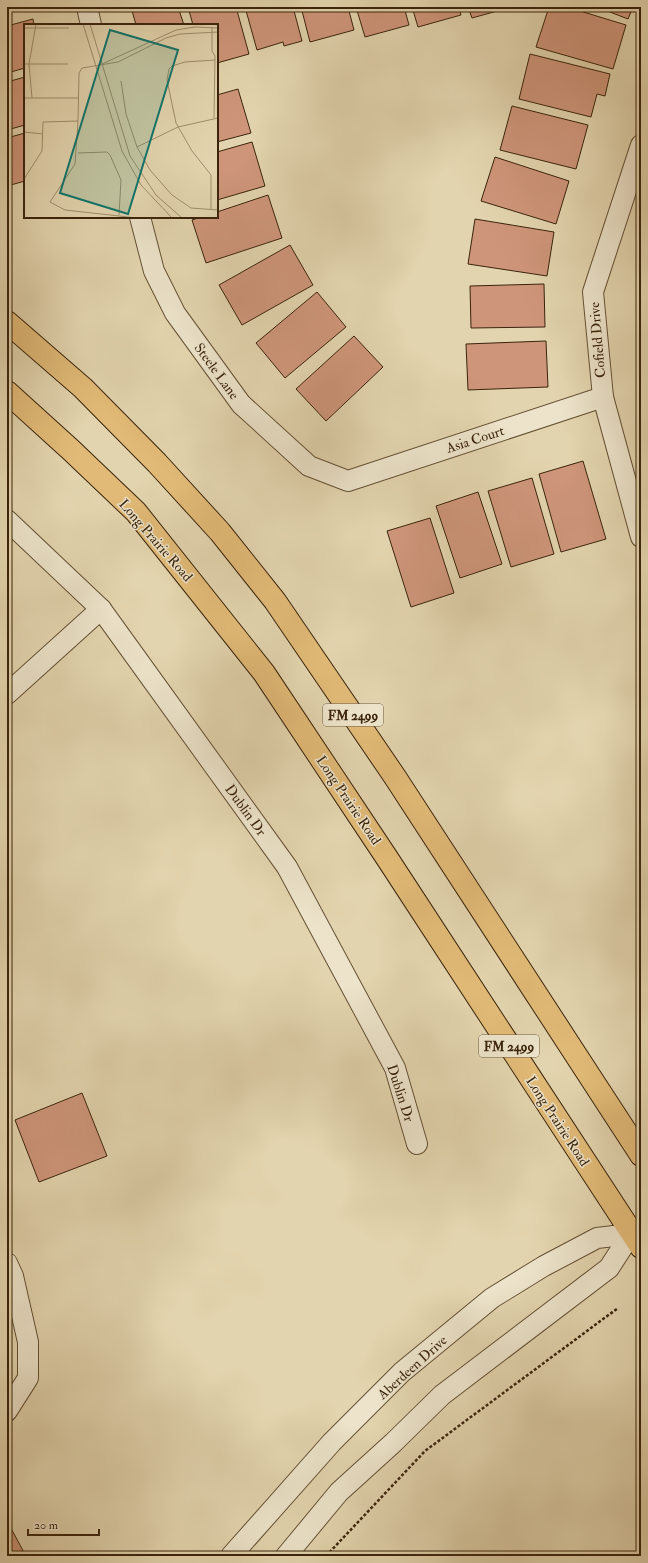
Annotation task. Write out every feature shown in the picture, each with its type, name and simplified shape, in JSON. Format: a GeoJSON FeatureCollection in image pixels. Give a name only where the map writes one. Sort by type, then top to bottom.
{"type":"FeatureCollection","features":[{"type":"Feature","properties":{"kind":"main road","name":"FM 2499"},"geometry":{"type":"LineString","coordinates":[[7,322],[83,388],[157,463],[220,532],[275,601],[394,777],[641,1155]]}},
{"type":"Feature","properties":{"kind":"main road","name":"Long Prairie Road"},"geometry":{"type":"LineString","coordinates":[[7,392],[136,512],[264,673],[638,1236]]}},
{"type":"Feature","properties":{"kind":"street"},"geometry":{"type":"LineString","coordinates":[[86,7],[91,24]]}},
{"type":"Feature","properties":{"kind":"street","name":"Cofield Drive"},"geometry":{"type":"LineString","coordinates":[[641,145],[593,292],[603,397],[641,537]]}},
{"type":"Feature","properties":{"kind":"street","name":"Steele Lane"},"geometry":{"type":"LineString","coordinates":[[140,218],[154,271],[175,313],[241,404],[309,466],[348,481]]}},
{"type":"Feature","properties":{"kind":"street","name":"Asia Court"},"geometry":{"type":"LineString","coordinates":[[348,481],[603,397]]}},
{"type":"Feature","properties":{"kind":"street","name":"Dublin Dr"},"geometry":{"type":"LineString","coordinates":[[7,520],[101,609],[287,867],[394,1068],[417,1144]]}},
{"type":"Feature","properties":{"kind":"street"},"geometry":{"type":"LineString","coordinates":[[7,694],[101,609]]}},
{"type":"Feature","properties":{"kind":"street"},"geometry":{"type":"LineString","coordinates":[[286,1556],[339,1492],[393,1443],[442,1395],[609,1268],[638,1236]]}},
{"type":"Feature","properties":{"kind":"street","name":"Aberdeen Drive"},"geometry":{"type":"LineString","coordinates":[[231,1556],[332,1442],[402,1372],[492,1298],[544,1266],[597,1238],[638,1236]]}},
{"type":"Feature","properties":{"kind":"street"},"geometry":{"type":"LineString","coordinates":[[7,1263],[13,1276],[28,1342],[28,1378],[7,1411]]}},
{"type":"Feature","properties":{"kind":"path"},"geometry":{"type":"LineString","coordinates":[[326,1556],[425,1452],[618,1308]]}},
{"type":"Feature","properties":{"kind":"building"},"geometry":{"type":"Polygon","coordinates":[[[131,7],[178,7],[184,24],[136,24],[131,7]]]}},
{"type":"Feature","properties":{"kind":"building"},"geometry":{"type":"Polygon","coordinates":[[[188,7],[236,7],[249,54],[218,63],[218,24],[193,24],[188,7]]]}},
{"type":"Feature","properties":{"kind":"building"},"geometry":{"type":"Polygon","coordinates":[[[245,7],[293,7],[302,41],[284,46],[283,42],[257,50],[245,7]]]}},
{"type":"Feature","properties":{"kind":"building"},"geometry":{"type":"Polygon","coordinates":[[[301,7],[348,7],[354,30],[310,42],[301,7]]]}},
{"type":"Feature","properties":{"kind":"building"},"geometry":{"type":"Polygon","coordinates":[[[356,7],[404,7],[409,25],[365,37],[356,7]]]}},
{"type":"Feature","properties":{"kind":"building"},"geometry":{"type":"Polygon","coordinates":[[[412,7],[459,7],[461,15],[418,27],[412,7]]]}},
{"type":"Feature","properties":{"kind":"building"},"geometry":{"type":"Polygon","coordinates":[[[468,7],[495,7],[497,11],[472,18],[468,7]]]}},
{"type":"Feature","properties":{"kind":"building"},"geometry":{"type":"Polygon","coordinates":[[[549,7],[567,7],[626,25],[613,69],[536,47],[549,7]]]}},
{"type":"Feature","properties":{"kind":"building"},"geometry":{"type":"Polygon","coordinates":[[[597,7],[633,7],[628,19],[597,7]]]}},
{"type":"Feature","properties":{"kind":"building"},"geometry":{"type":"Polygon","coordinates":[[[33,19],[34,24],[24,24],[24,68],[7,73],[7,26],[33,19]]]}},
{"type":"Feature","properties":{"kind":"building"},"geometry":{"type":"Polygon","coordinates":[[[530,54],[610,74],[605,96],[597,94],[591,117],[519,99],[530,54]]]}},
{"type":"Feature","properties":{"kind":"building"},"geometry":{"type":"Polygon","coordinates":[[[24,77],[24,125],[7,130],[7,82],[24,77]]]}},
{"type":"Feature","properties":{"kind":"building"},"geometry":{"type":"Polygon","coordinates":[[[238,89],[251,133],[218,142],[218,95],[238,89]]]}},
{"type":"Feature","properties":{"kind":"building"},"geometry":{"type":"Polygon","coordinates":[[[512,106],[588,125],[576,169],[500,150],[512,106]]]}},
{"type":"Feature","properties":{"kind":"building"},"geometry":{"type":"Polygon","coordinates":[[[24,133],[24,181],[7,186],[7,138],[24,133]]]}},
{"type":"Feature","properties":{"kind":"building"},"geometry":{"type":"Polygon","coordinates":[[[252,142],[265,186],[218,200],[218,152],[252,142]]]}},
{"type":"Feature","properties":{"kind":"building"},"geometry":{"type":"Polygon","coordinates":[[[495,157],[569,181],[556,224],[481,201],[495,157]]]}},
{"type":"Feature","properties":{"kind":"building"},"geometry":{"type":"Polygon","coordinates":[[[268,195],[282,238],[206,263],[192,220],[198,218],[218,218],[218,212],[268,195]]]}},
{"type":"Feature","properties":{"kind":"building"},"geometry":{"type":"Polygon","coordinates":[[[475,219],[554,232],[547,276],[468,264],[475,219]]]}},
{"type":"Feature","properties":{"kind":"building"},"geometry":{"type":"Polygon","coordinates":[[[290,245],[313,285],[242,325],[219,285],[290,245]]]}},
{"type":"Feature","properties":{"kind":"building"},"geometry":{"type":"Polygon","coordinates":[[[544,284],[545,327],[471,328],[470,286],[544,284]]]}},
{"type":"Feature","properties":{"kind":"building"},"geometry":{"type":"Polygon","coordinates":[[[317,292],[346,327],[285,378],[256,343],[317,292]]]}},
{"type":"Feature","properties":{"kind":"building"},"geometry":{"type":"Polygon","coordinates":[[[354,336],[383,367],[326,421],[296,389],[354,336]]]}},
{"type":"Feature","properties":{"kind":"building"},"geometry":{"type":"Polygon","coordinates":[[[546,341],[548,387],[468,390],[466,344],[546,341]]]}},
{"type":"Feature","properties":{"kind":"building"},"geometry":{"type":"Polygon","coordinates":[[[583,461],[606,539],[561,552],[539,474],[583,461]]]}},
{"type":"Feature","properties":{"kind":"building"},"geometry":{"type":"Polygon","coordinates":[[[532,478],[554,554],[511,567],[488,491],[532,478]]]}},
{"type":"Feature","properties":{"kind":"building"},"geometry":{"type":"Polygon","coordinates":[[[478,492],[502,564],[460,578],[436,506],[478,492]]]}},
{"type":"Feature","properties":{"kind":"building"},"geometry":{"type":"Polygon","coordinates":[[[430,518],[454,593],[411,607],[387,531],[430,518]]]}},
{"type":"Feature","properties":{"kind":"building"},"geometry":{"type":"Polygon","coordinates":[[[82,1093],[107,1156],[39,1182],[15,1120],[82,1093]]]}},
{"type":"Feature","properties":{"kind":"building"},"geometry":{"type":"Polygon","coordinates":[[[7,1521],[26,1556],[7,1556],[7,1521]]]}}]}
